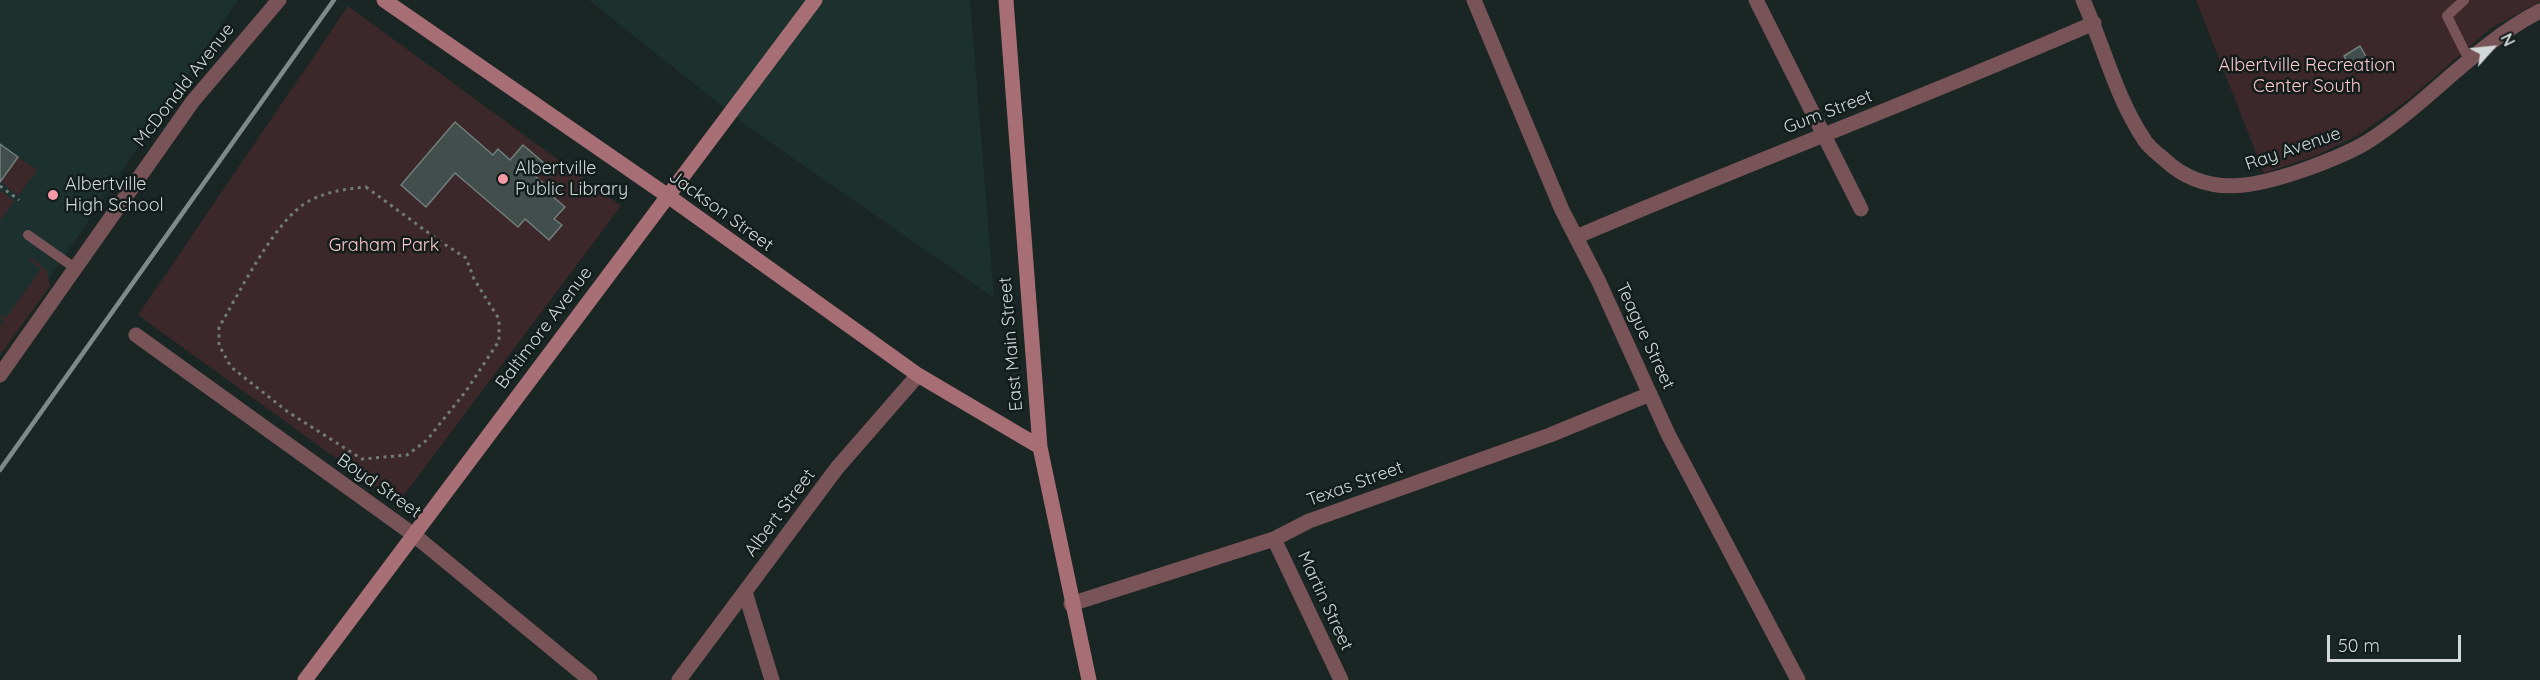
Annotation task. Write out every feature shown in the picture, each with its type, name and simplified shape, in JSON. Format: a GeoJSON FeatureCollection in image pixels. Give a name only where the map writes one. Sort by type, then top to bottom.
{"type":"FeatureCollection","features":[{"type":"Feature","properties":{"kind":"main road","name":"Jackson Street"},"geometry":{"type":"LineString","coordinates":[[384,0],[668,196],[918,375],[1040,447]]}},
{"type":"Feature","properties":{"kind":"main road","name":"Baltimore Avenue"},"geometry":{"type":"LineString","coordinates":[[305,680],[815,0]]}},
{"type":"Feature","properties":{"kind":"main road","name":"East Main Street"},"geometry":{"type":"LineString","coordinates":[[1006,0],[1040,447],[1071,604],[1089,680]]}},
{"type":"Feature","properties":{"kind":"street","name":"McDonald Avenue"},"geometry":{"type":"LineString","coordinates":[[0,375],[192,101],[279,0]]}},
{"type":"Feature","properties":{"kind":"street","name":"Teague Street"},"geometry":{"type":"LineString","coordinates":[[1474,0],[1562,210],[1668,434],[1798,680]]}},
{"type":"Feature","properties":{"kind":"street"},"geometry":{"type":"LineString","coordinates":[[1756,0],[1861,209]]}},
{"type":"Feature","properties":{"kind":"street","name":"Ray Avenue"},"geometry":{"type":"LineString","coordinates":[[2083,0],[2094,23],[2124,106],[2146,143],[2179,173],[2199,182],[2242,187],[2285,176],[2365,143],[2400,119],[2496,36],[2540,10]]}},
{"type":"Feature","properties":{"kind":"street","name":"Gum Street"},"geometry":{"type":"LineString","coordinates":[[1576,237],[1716,177],[1952,85],[2094,23]]}},
{"type":"Feature","properties":{"kind":"street","name":"Boyd Street"},"geometry":{"type":"LineString","coordinates":[[136,335],[414,535],[590,680]]}},
{"type":"Feature","properties":{"kind":"street","name":"Albert Street"},"geometry":{"type":"LineString","coordinates":[[679,680],[858,442],[918,375]]}},
{"type":"Feature","properties":{"kind":"street","name":"Texas Street"},"geometry":{"type":"LineString","coordinates":[[1071,604],[1274,539],[1309,521],[1550,435],[1650,394]]}},
{"type":"Feature","properties":{"kind":"street","name":"Martin Street"},"geometry":{"type":"LineString","coordinates":[[1274,539],[1341,680]]}},
{"type":"Feature","properties":{"kind":"street"},"geometry":{"type":"LineString","coordinates":[[745,592],[772,680]]}},
{"type":"Feature","properties":{"kind":"lane"},"geometry":{"type":"LineString","coordinates":[[2464,0],[2447,16],[2468,58]]}},
{"type":"Feature","properties":{"kind":"lane"},"geometry":{"type":"LineString","coordinates":[[28,235],[75,268]]}},
{"type":"Feature","properties":{"kind":"path"},"geometry":{"type":"LineString","coordinates":[[0,186],[19,200]]}},
{"type":"Feature","properties":{"kind":"path"},"geometry":{"type":"LineString","coordinates":[[366,187],[466,258],[474,279],[499,320],[499,341],[466,391],[427,440],[407,455],[383,459],[362,459],[288,412],[231,367],[219,345],[219,327],[282,225],[307,202],[335,190],[366,187]]}},
{"type":"Feature","properties":{"kind":"shaded area","name":"Albertville High School"},"geometry":{"type":"Polygon","coordinates":[[[0,0],[238,0],[0,351],[0,0]]]}},
{"type":"Feature","properties":{"kind":"shaded area"},"geometry":{"type":"Polygon","coordinates":[[[589,0],[970,0],[994,298],[747,126],[589,0]]]}},
{"type":"Feature","properties":{"kind":"green space","name":"Albertville Recreation Center South"},"geometry":{"type":"Polygon","coordinates":[[[2196,0],[2540,0],[2540,2],[2491,28],[2409,99],[2360,134],[2318,155],[2264,173],[2196,0]]]}},
{"type":"Feature","properties":{"kind":"green space","name":"Graham Park"},"geometry":{"type":"Polygon","coordinates":[[[348,6],[621,206],[398,503],[138,315],[348,6]]]}},
{"type":"Feature","properties":{"kind":"green space"},"geometry":{"type":"Polygon","coordinates":[[[18,157],[37,170],[18,196],[1,182],[18,157]]]}},
{"type":"Feature","properties":{"kind":"green space"},"geometry":{"type":"Polygon","coordinates":[[[0,190],[14,201],[0,221],[0,190]]]}},
{"type":"Feature","properties":{"kind":"green space"},"geometry":{"type":"Polygon","coordinates":[[[31,257],[47,271],[50,286],[0,355],[0,327],[3,322],[0,314],[6,318],[41,269],[30,260],[31,257]]]}},
{"type":"Feature","properties":{"kind":"building"},"geometry":{"type":"Polygon","coordinates":[[[2360,46],[2369,62],[2353,71],[2344,56],[2360,46]]]}},
{"type":"Feature","properties":{"kind":"building","name":"Albertville Public Library"},"geometry":{"type":"Polygon","coordinates":[[[455,122],[493,155],[498,149],[510,160],[523,145],[544,163],[534,175],[548,187],[545,190],[565,207],[554,219],[562,225],[549,240],[525,219],[518,227],[455,173],[426,207],[401,185],[455,122]]]}},
{"type":"Feature","properties":{"kind":"building"},"geometry":{"type":"Polygon","coordinates":[[[0,144],[18,157],[0,182],[0,144]]]}},
{"type":"Feature","properties":{"kind":"railway"},"geometry":{"type":"LineString","coordinates":[[0,470],[334,0]]}},
{"type":"Feature","properties":{"kind":"place","name":"Albertville Public Library"},"geometry":{"type":"Point","coordinates":[503,179]}},
{"type":"Feature","properties":{"kind":"place","name":"Albertville High School"},"geometry":{"type":"Point","coordinates":[53,195]}}]}
